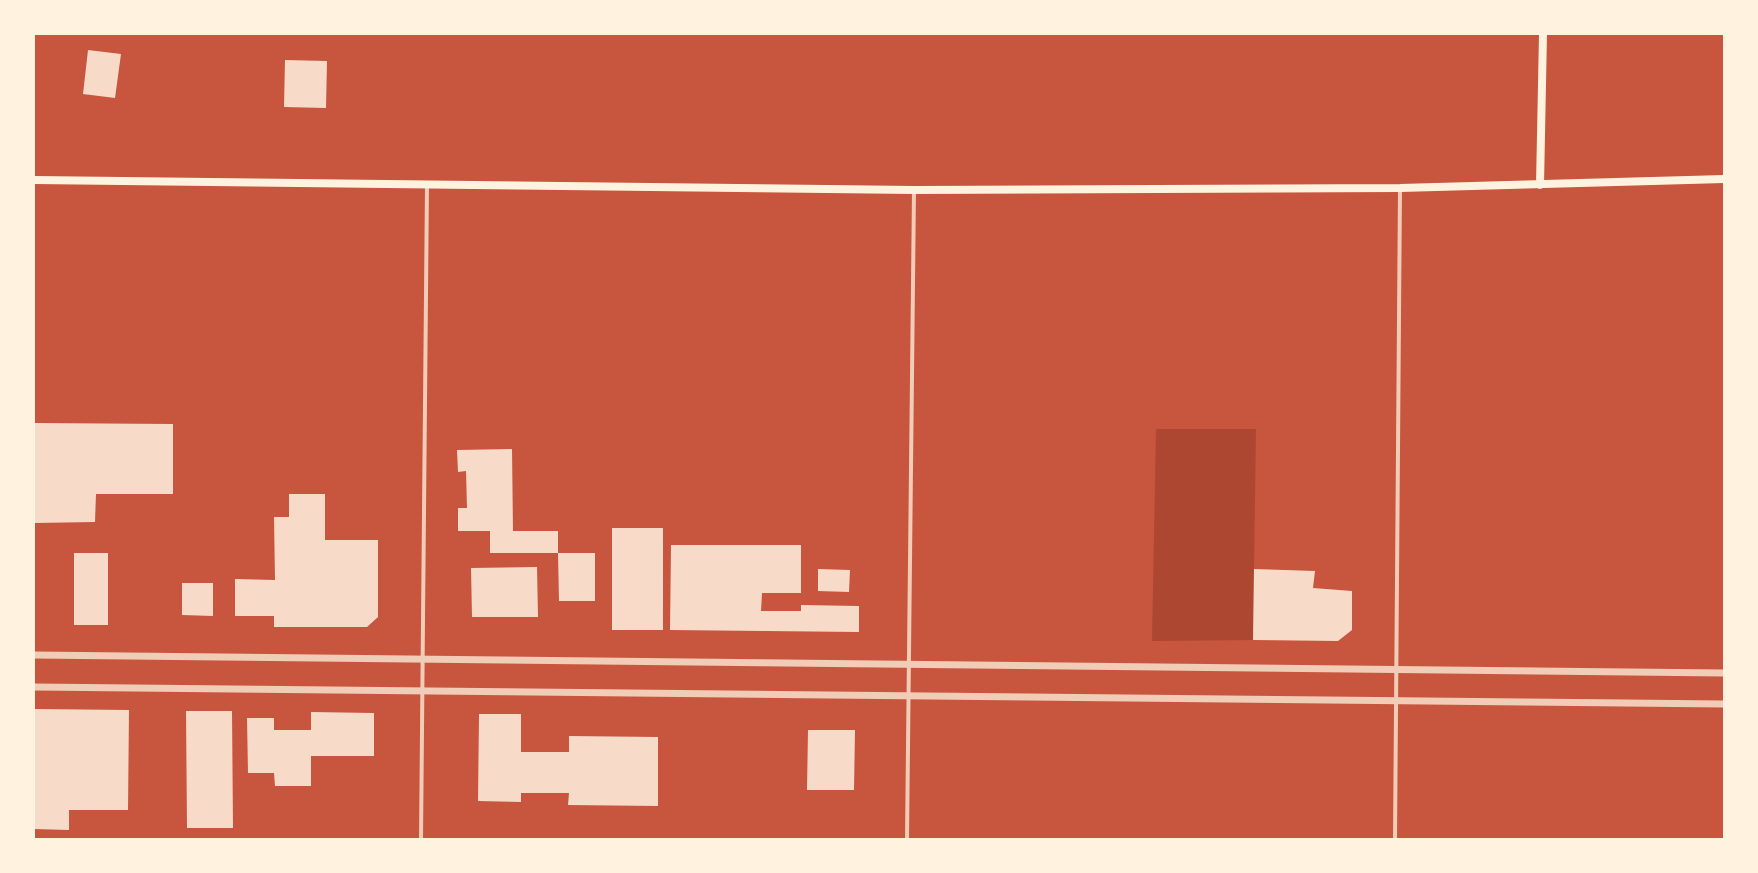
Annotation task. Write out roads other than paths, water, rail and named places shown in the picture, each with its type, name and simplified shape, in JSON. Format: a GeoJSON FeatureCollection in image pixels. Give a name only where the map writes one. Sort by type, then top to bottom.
{"type":"FeatureCollection","features":[{"type":"Feature","properties":{"kind":"main road"},"geometry":{"type":"LineString","coordinates":[[1540,186],[1544,34]]}},
{"type":"Feature","properties":{"kind":"main road"},"geometry":{"type":"LineString","coordinates":[[34,180],[914,190],[1400,188],[1540,186],[1724,179]]}},
{"type":"Feature","properties":{"kind":"street"},"geometry":{"type":"LineString","coordinates":[[421,839],[427,185]]}},
{"type":"Feature","properties":{"kind":"street"},"geometry":{"type":"LineString","coordinates":[[1395,839],[1400,188]]}},
{"type":"Feature","properties":{"kind":"street"},"geometry":{"type":"LineString","coordinates":[[907,839],[914,190]]}},
{"type":"Feature","properties":{"kind":"street"},"geometry":{"type":"LineString","coordinates":[[34,655],[1724,673]]}},
{"type":"Feature","properties":{"kind":"street"},"geometry":{"type":"LineString","coordinates":[[34,686],[1724,704]]}}]}
